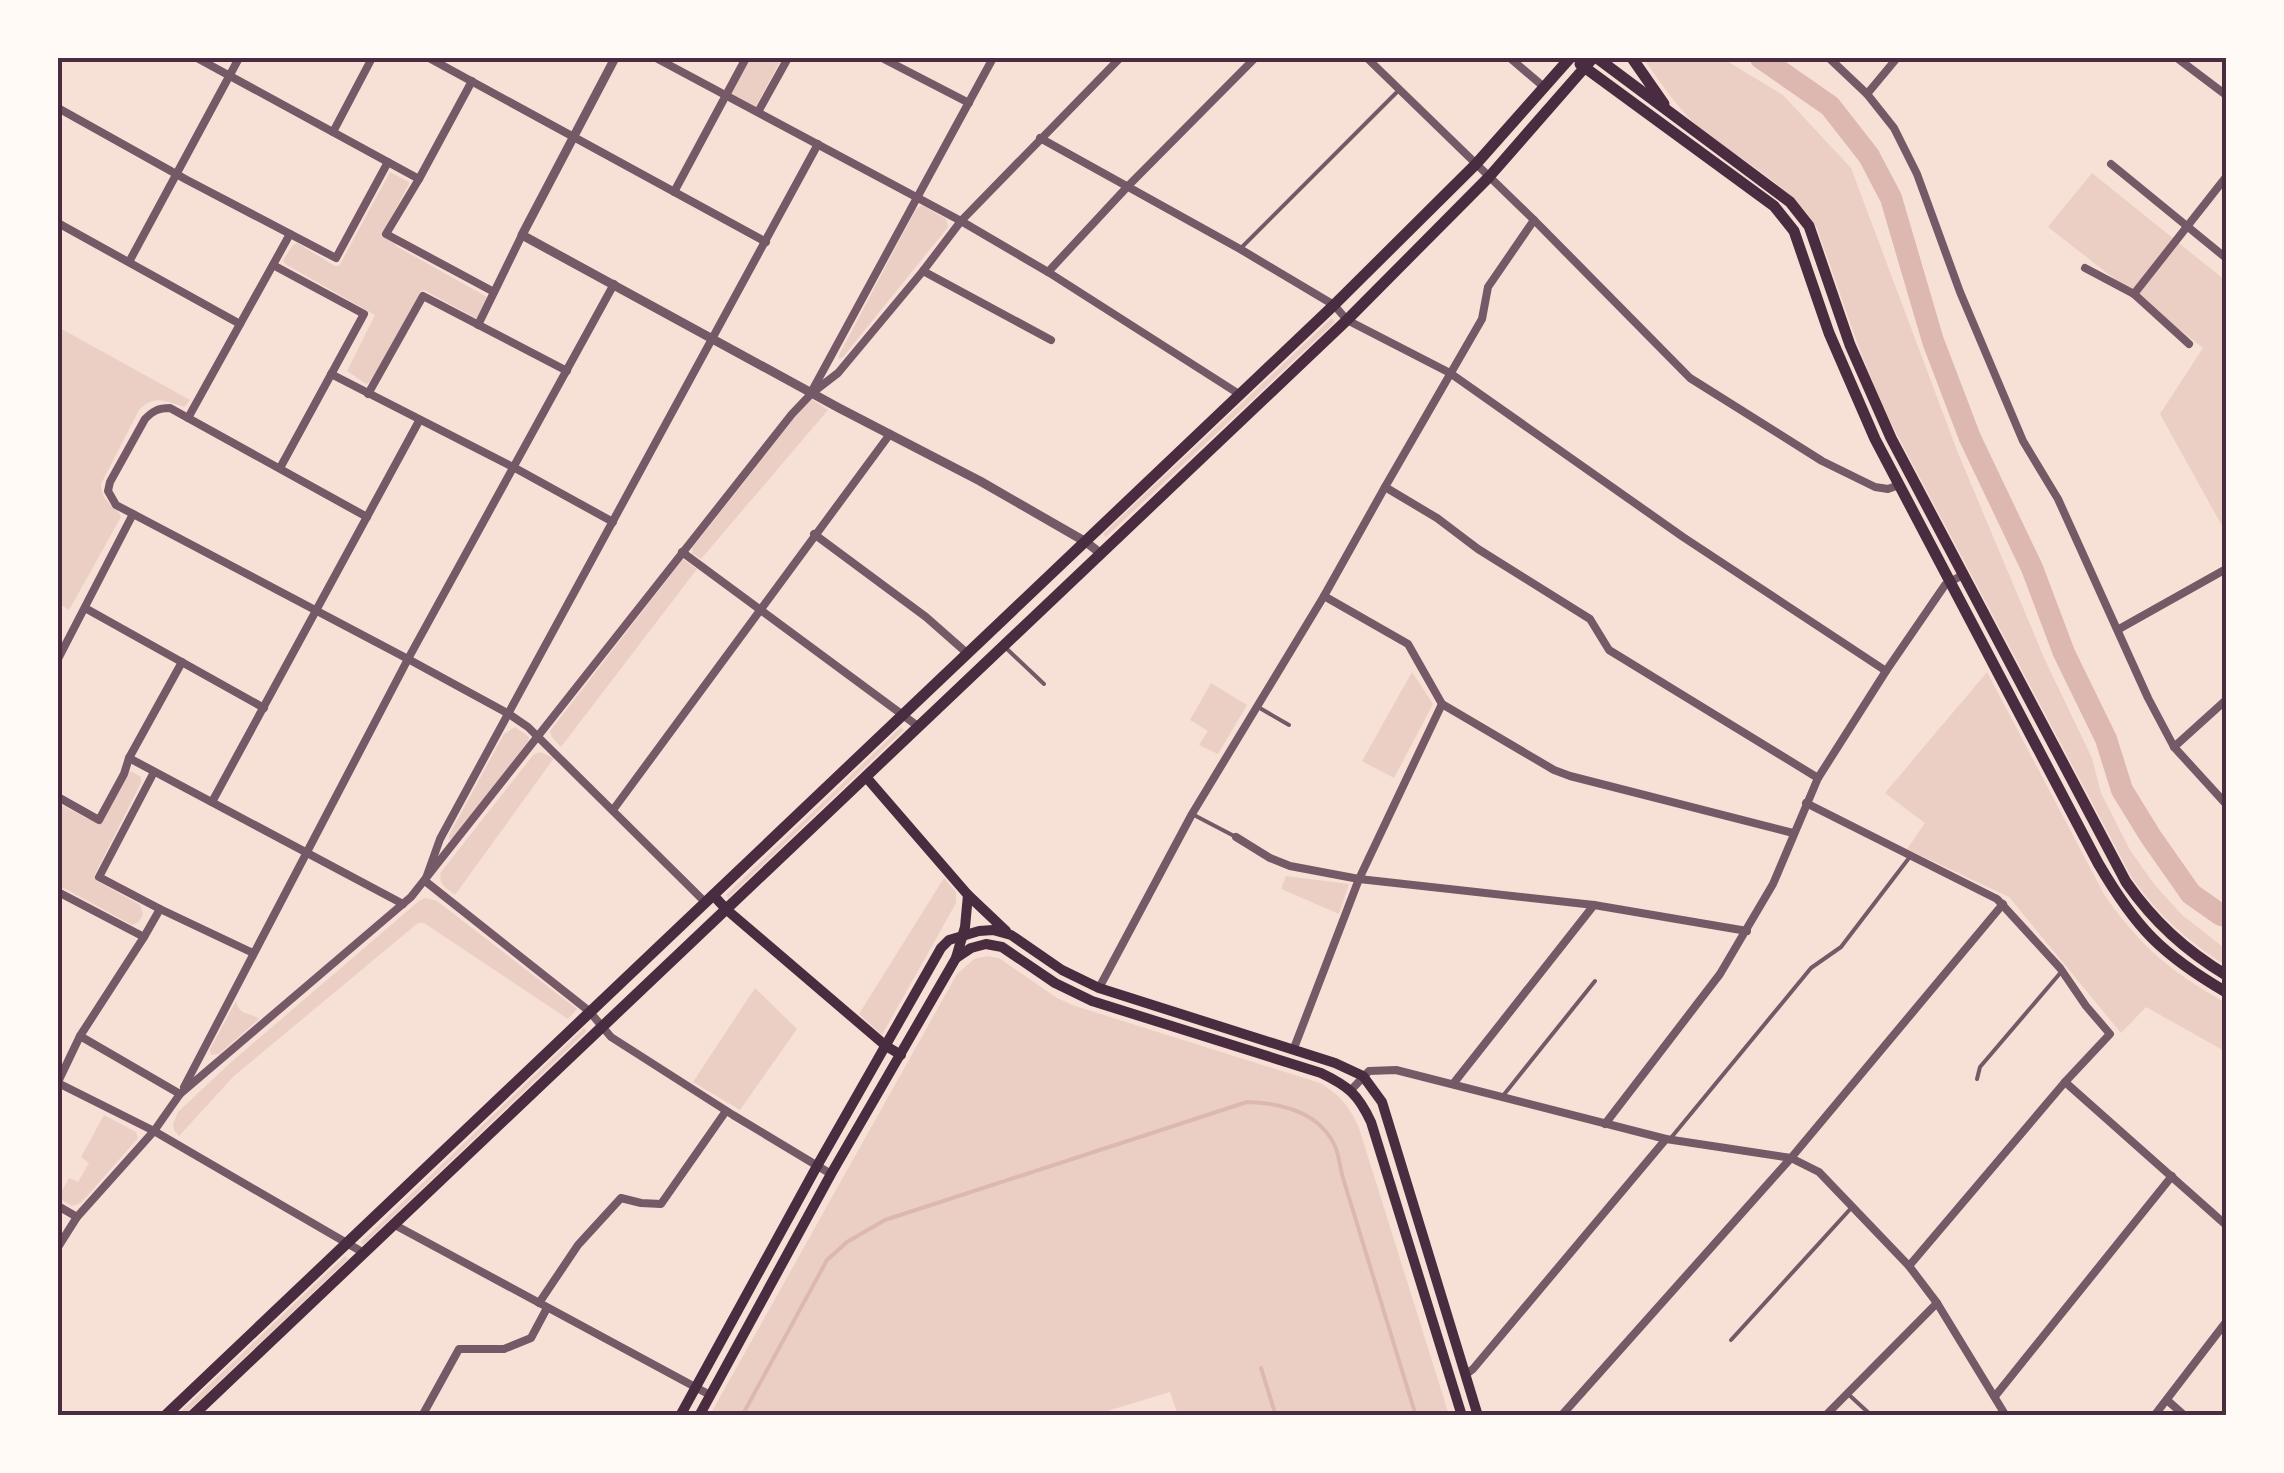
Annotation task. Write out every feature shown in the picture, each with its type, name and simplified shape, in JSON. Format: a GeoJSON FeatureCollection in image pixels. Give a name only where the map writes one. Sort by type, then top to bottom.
{"type":"FeatureCollection","features":[{"type":"Feature","properties":{"kind":"main road"},"geometry":{"type":"LineString","coordinates":[[166,1416],[1334,304],[1476,164],[1572,58],[1592,61],[1672,115],[1790,202],[1809,226],[1850,346],[1874,402],[2126,882],[2140,903],[2178,942],[2226,974]]}},
{"type":"Feature","properties":{"kind":"main road"},"geometry":{"type":"LineString","coordinates":[[1632,58],[1672,115]]}},
{"type":"Feature","properties":{"kind":"main road"},"geometry":{"type":"LineString","coordinates":[[192,1416],[1347,320],[1489,176],[1592,61]]}},
{"type":"Feature","properties":{"kind":"main road"},"geometry":{"type":"LineString","coordinates":[[1592,61],[1787,220],[1800,244],[1849,384],[2115,892],[2153,941],[2226,992]]}},
{"type":"Feature","properties":{"kind":"main road"},"geometry":{"type":"LineString","coordinates":[[866,777],[968,895],[1012,935],[1062,970],[1099,988],[1294,1048],[1362,1076],[1382,1102],[1478,1416]]}},
{"type":"Feature","properties":{"kind":"main road"},"geometry":{"type":"LineString","coordinates":[[699,1416],[831,1174],[956,958],[968,895]]}},
{"type":"Feature","properties":{"kind":"main road"},"geometry":{"type":"LineString","coordinates":[[709,898],[886,1046],[901,1054]]}},
{"type":"Feature","properties":{"kind":"main road"},"geometry":{"type":"LineString","coordinates":[[680,1416],[941,948],[963,935],[993,930],[1012,935]]}},
{"type":"Feature","properties":{"kind":"main road"},"geometry":{"type":"LineString","coordinates":[[956,958],[986,944],[1002,947],[1055,983],[1092,1002],[1321,1073],[1351,1090],[1371,1122],[1462,1416]]}},
{"type":"Feature","properties":{"kind":"street"},"geometry":{"type":"LineString","coordinates":[[197,58],[419,179]]}},
{"type":"Feature","properties":{"kind":"street"},"geometry":{"type":"LineString","coordinates":[[129,262],[239,58]]}},
{"type":"Feature","properties":{"kind":"street"},"geometry":{"type":"LineString","coordinates":[[333,132],[372,58]]}},
{"type":"Feature","properties":{"kind":"street"},"geometry":{"type":"LineString","coordinates":[[429,58],[766,242]]}},
{"type":"Feature","properties":{"kind":"street"},"geometry":{"type":"LineString","coordinates":[[478,325],[615,58]]}},
{"type":"Feature","properties":{"kind":"street"},"geometry":{"type":"LineString","coordinates":[[656,58],[961,220],[1239,394]]}},
{"type":"Feature","properties":{"kind":"street"},"geometry":{"type":"LineString","coordinates":[[674,192],[746,58]]}},
{"type":"Feature","properties":{"kind":"street"},"geometry":{"type":"LineString","coordinates":[[758,112],[788,58]]}},
{"type":"Feature","properties":{"kind":"street"},"geometry":{"type":"LineString","coordinates":[[882,58],[969,103]]}},
{"type":"Feature","properties":{"kind":"street"},"geometry":{"type":"LineString","coordinates":[[812,393],[993,58]]}},
{"type":"Feature","properties":{"kind":"street"},"geometry":{"type":"LineString","coordinates":[[180,1094],[403,904],[424,881],[792,414],[838,373],[961,220],[1120,58]]}},
{"type":"Feature","properties":{"kind":"street"},"geometry":{"type":"LineString","coordinates":[[1048,272],[1255,58]]}},
{"type":"Feature","properties":{"kind":"street"},"geometry":{"type":"LineString","coordinates":[[1367,58],[1690,378],[1822,461],[1875,486],[1888,489],[1899,485]]}},
{"type":"Feature","properties":{"kind":"street"},"geometry":{"type":"LineString","coordinates":[[1510,58],[1544,87]]}},
{"type":"Feature","properties":{"kind":"street"},"geometry":{"type":"LineString","coordinates":[[1829,58],[1867,94],[1894,128],[1917,174],[1960,292],[2023,441],[2058,500],[2148,698],[2174,747],[2226,804]]}},
{"type":"Feature","properties":{"kind":"street"},"geometry":{"type":"LineString","coordinates":[[1867,94],[1897,58]]}},
{"type":"Feature","properties":{"kind":"street"},"geometry":{"type":"LineString","coordinates":[[2177,58],[2226,94]]}},
{"type":"Feature","properties":{"kind":"street"},"geometry":{"type":"LineString","coordinates":[[472,81],[386,234],[494,292]]}},
{"type":"Feature","properties":{"kind":"street"},"geometry":{"type":"LineString","coordinates":[[58,108],[336,258],[388,162]]}},
{"type":"Feature","properties":{"kind":"street"},"geometry":{"type":"LineString","coordinates":[[1040,138],[1334,304],[1347,320],[1450,373],[1683,537],[1886,671]]}},
{"type":"Feature","properties":{"kind":"street"},"geometry":{"type":"LineString","coordinates":[[424,881],[440,839],[818,144]]}},
{"type":"Feature","properties":{"kind":"street"},"geometry":{"type":"LineString","coordinates":[[2111,164],[2226,258]]}},
{"type":"Feature","properties":{"kind":"street"},"geometry":{"type":"LineString","coordinates":[[2134,294],[2226,176]]}},
{"type":"Feature","properties":{"kind":"street"},"geometry":{"type":"LineString","coordinates":[[1092,1002],[1192,814],[1324,596],[1482,320],[1488,287],[1534,220]]}},
{"type":"Feature","properties":{"kind":"street"},"geometry":{"type":"LineString","coordinates":[[58,224],[240,324]]}},
{"type":"Feature","properties":{"kind":"street"},"geometry":{"type":"LineString","coordinates":[[188,418],[290,234]]}},
{"type":"Feature","properties":{"kind":"street"},"geometry":{"type":"LineString","coordinates":[[522,235],[980,481],[1100,553]]}},
{"type":"Feature","properties":{"kind":"street"},"geometry":{"type":"LineString","coordinates":[[273,265],[364,314],[280,468]]}},
{"type":"Feature","properties":{"kind":"street"},"geometry":{"type":"LineString","coordinates":[[2086,268],[2134,294],[2189,344]]}},
{"type":"Feature","properties":{"kind":"street"},"geometry":{"type":"LineString","coordinates":[[923,271],[1051,340]]}},
{"type":"Feature","properties":{"kind":"street"},"geometry":{"type":"LineString","coordinates":[[58,1248],[78,1216],[154,1131],[180,1094],[408,659],[614,284]]}},
{"type":"Feature","properties":{"kind":"street"},"geometry":{"type":"LineString","coordinates":[[368,394],[423,296],[567,371]]}},
{"type":"Feature","properties":{"kind":"street"},"geometry":{"type":"LineString","coordinates":[[331,374],[613,522]]}},
{"type":"Feature","properties":{"kind":"street"},"geometry":{"type":"LineString","coordinates":[[367,516],[170,408],[152,411],[145,420],[108,491],[116,504],[133,514],[509,714],[540,736],[709,898]]}},
{"type":"Feature","properties":{"kind":"street"},"geometry":{"type":"LineString","coordinates":[[212,802],[420,421]]}},
{"type":"Feature","properties":{"kind":"street"},"geometry":{"type":"LineString","coordinates":[[613,810],[890,434]]}},
{"type":"Feature","properties":{"kind":"street"},"geometry":{"type":"LineString","coordinates":[[1384,487],[1590,620],[1609,650],[1818,778]]}},
{"type":"Feature","properties":{"kind":"street"},"geometry":{"type":"LineString","coordinates":[[58,658],[133,514]]}},
{"type":"Feature","properties":{"kind":"street"},"geometry":{"type":"LineString","coordinates":[[814,534],[926,617],[968,654]]}},
{"type":"Feature","properties":{"kind":"street"},"geometry":{"type":"LineString","coordinates":[[682,552],[920,727]]}},
{"type":"Feature","properties":{"kind":"street"},"geometry":{"type":"LineString","coordinates":[[2119,629],[2226,569]]}},
{"type":"Feature","properties":{"kind":"street"},"geometry":{"type":"LineString","coordinates":[[1605,1124],[1720,974],[1772,884],[1818,778],[1949,581],[1964,574]]}},
{"type":"Feature","properties":{"kind":"street"},"geometry":{"type":"LineString","coordinates":[[1324,596],[1408,644],[1442,704],[1554,770],[1793,833]]}},
{"type":"Feature","properties":{"kind":"street"},"geometry":{"type":"LineString","coordinates":[[86,608],[264,708]]}},
{"type":"Feature","properties":{"kind":"street"},"geometry":{"type":"LineString","coordinates":[[58,797],[99,820],[182,662]]}},
{"type":"Feature","properties":{"kind":"street"},"geometry":{"type":"LineString","coordinates":[[2174,747],[2226,700]]}},
{"type":"Feature","properties":{"kind":"street"},"geometry":{"type":"LineString","coordinates":[[1294,1048],[1359,879],[1442,704]]}},
{"type":"Feature","properties":{"kind":"street"},"geometry":{"type":"LineString","coordinates":[[129,758],[403,904]]}},
{"type":"Feature","properties":{"kind":"street"},"geometry":{"type":"LineString","coordinates":[[154,772],[99,876],[253,953]]}},
{"type":"Feature","properties":{"kind":"street"},"geometry":{"type":"LineString","coordinates":[[1806,803],[2004,904],[2110,1034],[1909,1266]]}},
{"type":"Feature","properties":{"kind":"street"},"geometry":{"type":"LineString","coordinates":[[1236,837],[1290,866],[1359,879],[1594,905],[1747,931]]}},
{"type":"Feature","properties":{"kind":"street"},"geometry":{"type":"LineString","coordinates":[[424,881],[589,1011],[610,1037],[831,1174]]}},
{"type":"Feature","properties":{"kind":"street"},"geometry":{"type":"LineString","coordinates":[[58,892],[144,938]]}},
{"type":"Feature","properties":{"kind":"street"},"geometry":{"type":"LineString","coordinates":[[1561,1416],[1790,1158],[2004,904]]}},
{"type":"Feature","properties":{"kind":"street"},"geometry":{"type":"LineString","coordinates":[[1453,1084],[1594,905]]}},
{"type":"Feature","properties":{"kind":"street"},"geometry":{"type":"LineString","coordinates":[[160,909],[80,1036],[58,1082],[154,1131],[364,1254]]}},
{"type":"Feature","properties":{"kind":"street"},"geometry":{"type":"LineString","coordinates":[[80,1036],[180,1094]]}},
{"type":"Feature","properties":{"kind":"street"},"geometry":{"type":"LineString","coordinates":[[1351,1090],[1369,1071],[1396,1070],[1668,1139],[1790,1158],[1819,1172],[1909,1266],[1996,1395],[2006,1416]]}},
{"type":"Feature","properties":{"kind":"street"},"geometry":{"type":"LineString","coordinates":[[2065,1082],[2226,1225]]}},
{"type":"Feature","properties":{"kind":"street"},"geometry":{"type":"LineString","coordinates":[[422,1416],[459,1349],[504,1349],[531,1338],[543,1306],[578,1245],[621,1198],[661,1204],[726,1111]]}},
{"type":"Feature","properties":{"kind":"street"},"geometry":{"type":"LineString","coordinates":[[1465,1375],[1668,1139]]}},
{"type":"Feature","properties":{"kind":"street"},"geometry":{"type":"LineString","coordinates":[[1996,1395],[2172,1176]]}},
{"type":"Feature","properties":{"kind":"street"},"geometry":{"type":"LineString","coordinates":[[58,1206],[78,1216]]}},
{"type":"Feature","properties":{"kind":"street"},"geometry":{"type":"LineString","coordinates":[[394,1224],[710,1395]]}},
{"type":"Feature","properties":{"kind":"street"},"geometry":{"type":"LineString","coordinates":[[1826,1416],[1937,1304]]}},
{"type":"Feature","properties":{"kind":"street"},"geometry":{"type":"LineString","coordinates":[[2154,1416],[2226,1322]]}},
{"type":"Feature","properties":{"kind":"street"},"geometry":{"type":"LineString","coordinates":[[2166,1400],[2185,1416]]}},
{"type":"Feature","properties":{"kind":"lane"},"geometry":{"type":"LineString","coordinates":[[1240,249],[1400,89]]}},
{"type":"Feature","properties":{"kind":"lane"},"geometry":{"type":"LineString","coordinates":[[1004,646],[1044,684]]}},
{"type":"Feature","properties":{"kind":"lane"},"geometry":{"type":"LineString","coordinates":[[1256,706],[1288,726]]}},
{"type":"Feature","properties":{"kind":"lane"},"geometry":{"type":"LineString","coordinates":[[1192,814],[1236,837]]}},
{"type":"Feature","properties":{"kind":"lane"},"geometry":{"type":"LineString","coordinates":[[1668,1139],[1811,968],[1841,948],[1910,856]]}},
{"type":"Feature","properties":{"kind":"lane"},"geometry":{"type":"LineString","coordinates":[[1978,1079],[1980,1067],[2062,971]]}},
{"type":"Feature","properties":{"kind":"lane"},"geometry":{"type":"LineString","coordinates":[[1502,1098],[1595,982]]}},
{"type":"Feature","properties":{"kind":"lane"},"geometry":{"type":"LineString","coordinates":[[1731,1340],[1853,1206]]}},
{"type":"Feature","properties":{"kind":"lane"},"geometry":{"type":"LineString","coordinates":[[1848,1393],[1872,1416]]}},
{"type":"Feature","properties":{"kind":"shaded area"},"geometry":{"type":"Polygon","coordinates":[[[750,58],[782,58],[755,108],[731,94],[750,58]]]}},
{"type":"Feature","properties":{"kind":"shaded area"},"geometry":{"type":"Polygon","coordinates":[[[1643,58],[1722,58],[1783,95],[1851,168],[1958,453],[2045,660],[2092,758],[2101,793],[2130,850],[2154,884],[2182,915],[2222,946],[2226,945],[2226,966],[2175,927],[2132,878],[1884,410],[1817,228],[1779,186],[1694,123],[1643,58]]]}},
{"type":"Feature","properties":{"kind":"shaded area"},"geometry":{"type":"Polygon","coordinates":[[[390,172],[409,184],[383,233],[396,246],[489,298],[477,319],[421,291],[366,384],[347,371],[375,315],[283,260],[297,243],[339,266],[390,172]]]}},
{"type":"Feature","properties":{"kind":"shaded area"},"geometry":{"type":"Polygon","coordinates":[[[2092,173],[2226,281],[2226,533],[2160,414],[2203,348],[2048,227],[2092,173]]]}},
{"type":"Feature","properties":{"kind":"shaded area"},"geometry":{"type":"Polygon","coordinates":[[[922,205],[946,219],[948,227],[839,359],[916,209],[922,205]]]}},
{"type":"Feature","properties":{"kind":"shaded area"},"geometry":{"type":"Polygon","coordinates":[[[1332,318],[1335,322],[1106,537],[1103,534],[1332,318]]]}},
{"type":"Feature","properties":{"kind":"shaded area"},"geometry":{"type":"Polygon","coordinates":[[[58,327],[190,400],[184,407],[155,400],[139,410],[101,484],[106,500],[121,517],[69,610],[58,603],[58,327]]]}},
{"type":"Feature","properties":{"kind":"shaded area"},"geometry":{"type":"Polygon","coordinates":[[[810,398],[828,410],[701,559],[692,553],[693,547],[810,398]]]}},
{"type":"Feature","properties":{"kind":"shaded area"},"geometry":{"type":"Polygon","coordinates":[[[683,559],[697,569],[561,747],[550,731],[683,559]]]}},
{"type":"Feature","properties":{"kind":"shaded area"},"geometry":{"type":"Polygon","coordinates":[[[1412,672],[1433,704],[1394,778],[1362,761],[1412,672]]]}},
{"type":"Feature","properties":{"kind":"shaded area"},"geometry":{"type":"Polygon","coordinates":[[[1987,672],[2105,896],[2159,957],[2226,1003],[2226,1052],[2146,1007],[2121,1033],[2009,897],[1907,849],[1925,823],[1885,793],[1987,672]]]}},
{"type":"Feature","properties":{"kind":"shaded area"},"geometry":{"type":"Polygon","coordinates":[[[1211,683],[1247,705],[1218,754],[1199,745],[1208,731],[1190,720],[1211,683]]]}},
{"type":"Feature","properties":{"kind":"shaded area"},"geometry":{"type":"Polygon","coordinates":[[[515,727],[529,737],[528,742],[449,840],[504,734],[515,727]]]}},
{"type":"Feature","properties":{"kind":"shaded area"},"geometry":{"type":"Polygon","coordinates":[[[901,727],[904,730],[728,898],[726,895],[901,727]]]}},
{"type":"Feature","properties":{"kind":"shaded area"},"geometry":{"type":"Polygon","coordinates":[[[540,752],[554,758],[455,895],[442,883],[441,872],[534,754],[540,752]]]}},
{"type":"Feature","properties":{"kind":"shaded area"},"geometry":{"type":"Polygon","coordinates":[[[126,771],[141,777],[141,783],[94,876],[140,905],[143,914],[132,925],[58,885],[58,803],[88,819],[97,818],[126,771]]]}},
{"type":"Feature","properties":{"kind":"shaded area"},"geometry":{"type":"Polygon","coordinates":[[[1286,876],[1349,884],[1339,914],[1281,889],[1286,876]]]}},
{"type":"Feature","properties":{"kind":"shaded area"},"geometry":{"type":"Polygon","coordinates":[[[944,878],[956,892],[956,903],[882,1035],[859,1014],[944,878]]]}},
{"type":"Feature","properties":{"kind":"shaded area"},"geometry":{"type":"Polygon","coordinates":[[[425,898],[437,901],[577,1009],[568,1019],[424,923],[418,923],[234,1076],[179,1136],[173,1124],[178,1112],[425,898]]]}},
{"type":"Feature","properties":{"kind":"shaded area"},"geometry":{"type":"Polygon","coordinates":[[[999,958],[1075,1006],[1320,1083],[1339,1097],[1359,1128],[1449,1415],[1178,1415],[1170,1392],[1094,1415],[710,1415],[957,974],[974,959],[999,958]]]}},
{"type":"Feature","properties":{"kind":"shaded area"},"geometry":{"type":"Polygon","coordinates":[[[755,988],[797,1029],[740,1110],[693,1082],[755,988]]]}},
{"type":"Feature","properties":{"kind":"shaded area"},"geometry":{"type":"Polygon","coordinates":[[[236,1001],[242,1011],[259,1019],[219,1054],[211,1055],[210,1049],[236,1001]]]}},
{"type":"Feature","properties":{"kind":"shaded area"},"geometry":{"type":"Polygon","coordinates":[[[584,1028],[587,1031],[363,1245],[361,1242],[584,1028]]]}},
{"type":"Feature","properties":{"kind":"shaded area"},"geometry":{"type":"Polygon","coordinates":[[[104,1115],[136,1132],[138,1138],[81,1203],[72,1206],[58,1198],[69,1178],[78,1182],[89,1163],[81,1157],[104,1115]]]}},
{"type":"Feature","properties":{"kind":"shaded area"},"geometry":{"type":"Polygon","coordinates":[[[345,1256],[348,1259],[184,1415],[177,1415],[345,1256]]]}},
{"type":"Feature","properties":{"kind":"waterway"},"geometry":{"type":"LineString","coordinates":[[1761,58],[1830,106],[1869,156],[1891,198],[1933,341],[1970,438],[2106,739],[2122,790],[2191,894],[2226,916]]}},
{"type":"Feature","properties":{"kind":"waterway"},"geometry":{"type":"LineString","coordinates":[[742,1416],[827,1260],[847,1242],[885,1220],[1247,1102],[1298,1111],[1319,1124],[1335,1146],[1416,1416]]}},
{"type":"Feature","properties":{"kind":"waterway"},"geometry":{"type":"LineString","coordinates":[[1261,1368],[1276,1416]]}}]}
